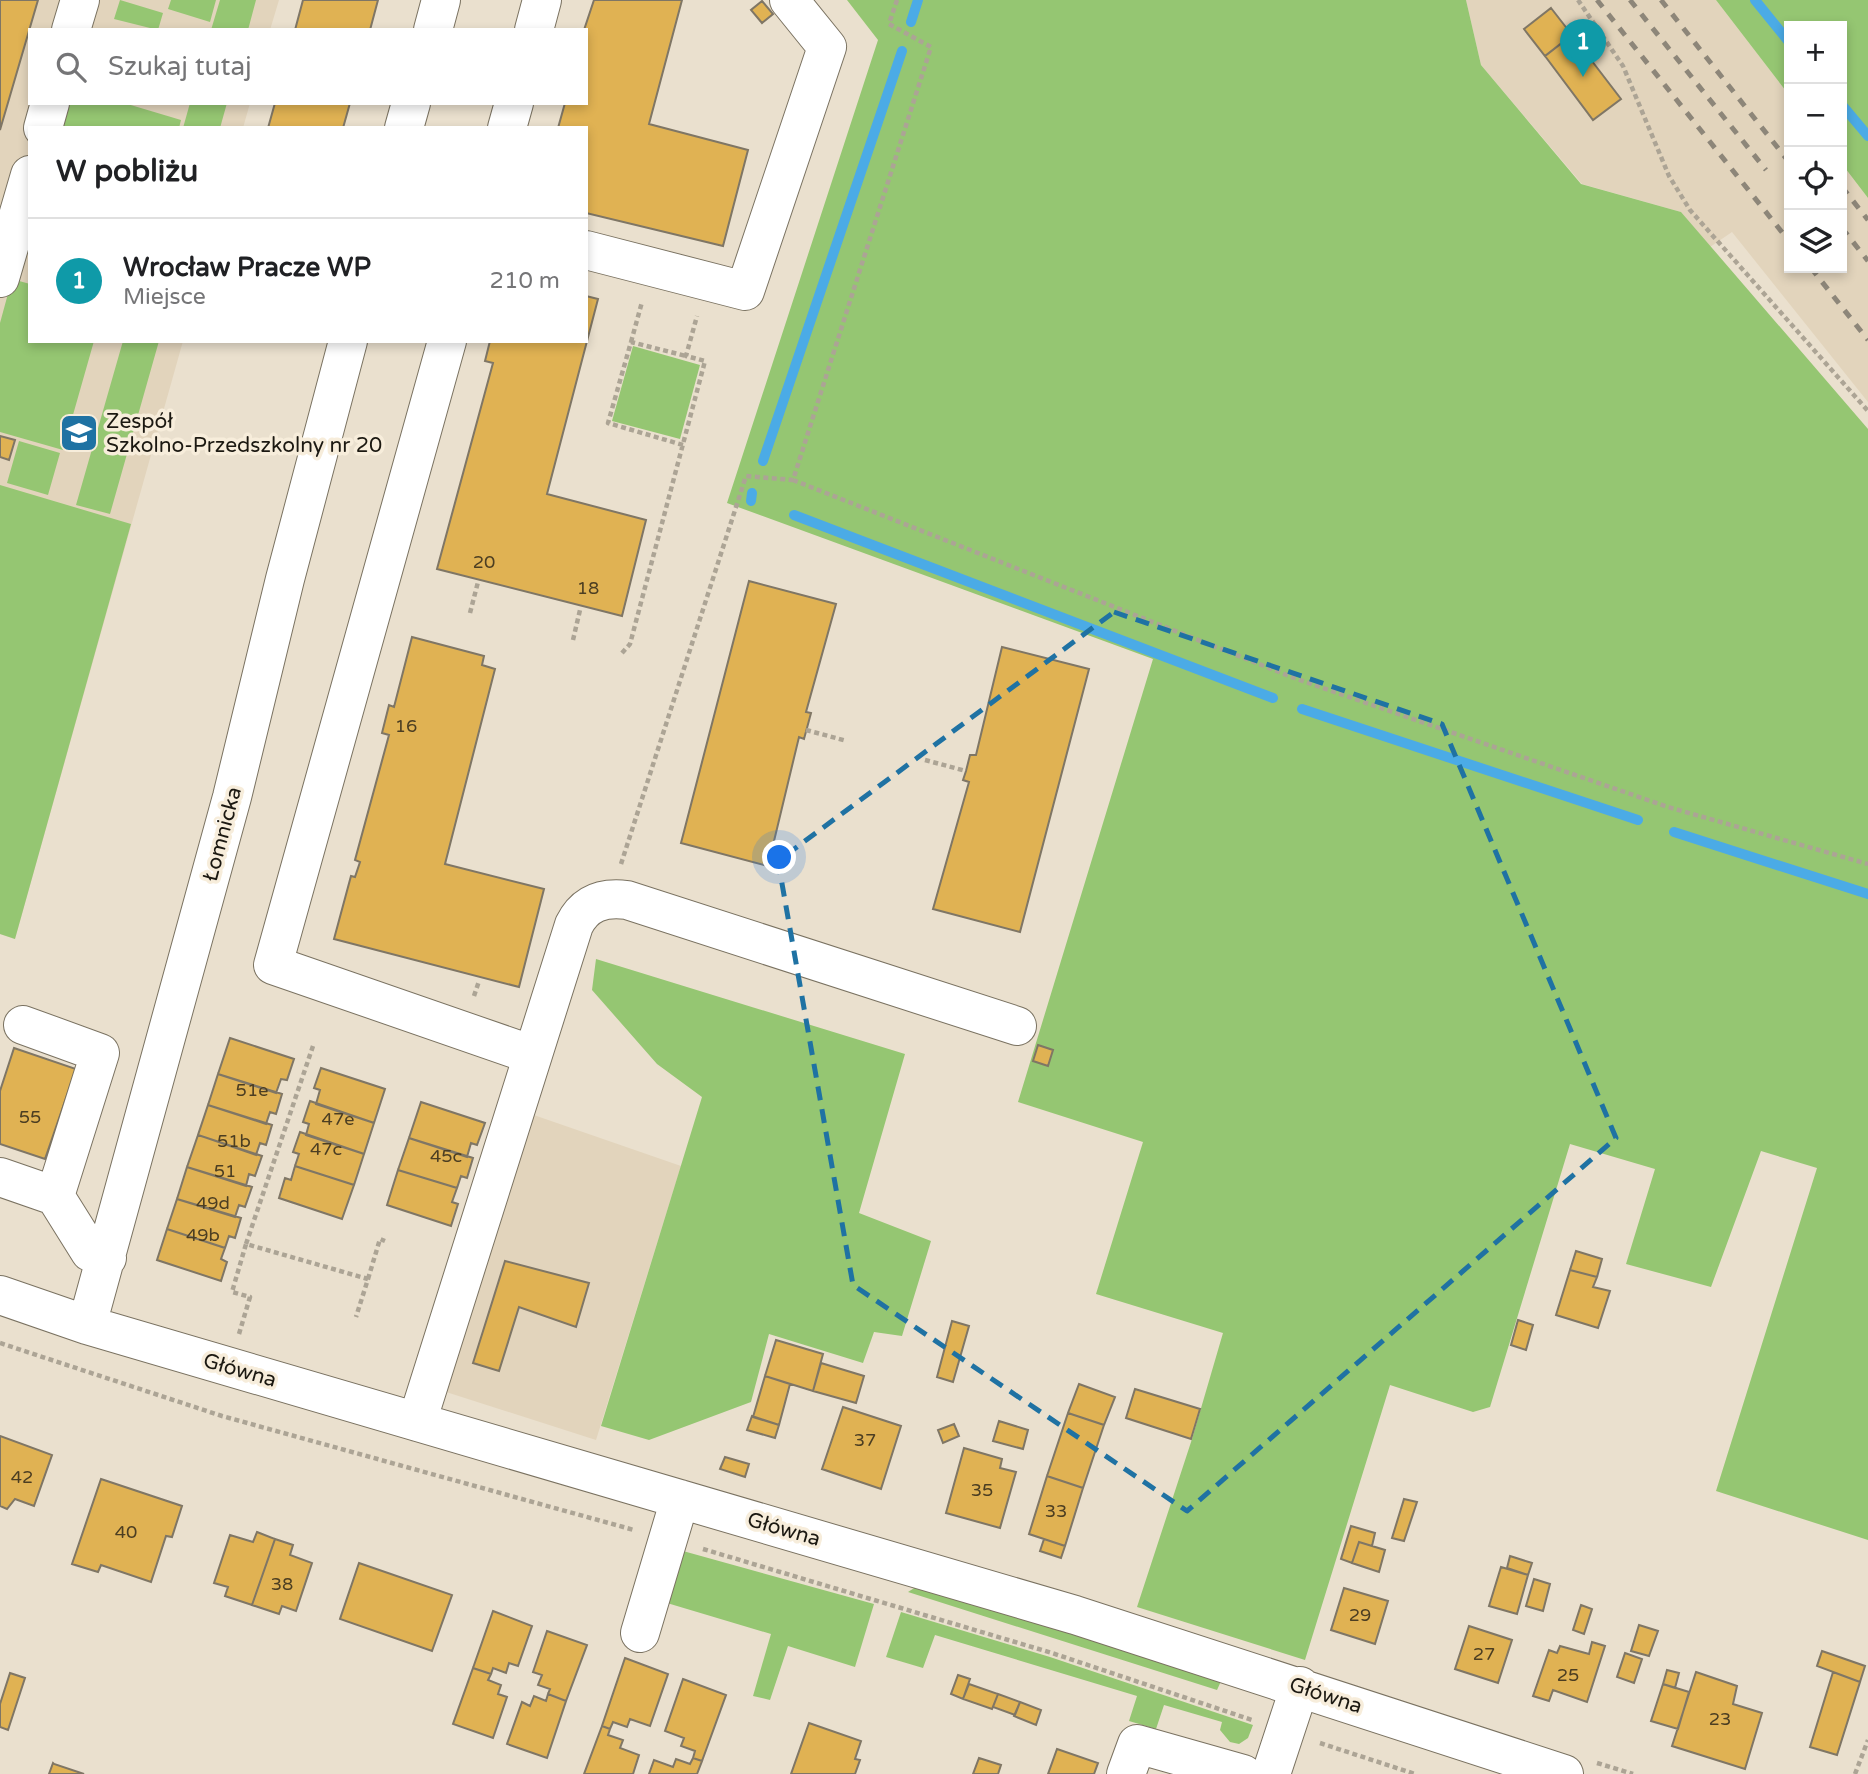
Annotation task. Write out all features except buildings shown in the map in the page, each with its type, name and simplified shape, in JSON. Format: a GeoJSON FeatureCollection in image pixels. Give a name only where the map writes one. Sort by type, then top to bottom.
{"type":"FeatureCollection","features":[{"type":"Feature","properties":{"kind":"street"},"geometry":{"type":"LineString","coordinates":[[72,28],[80,0]]}},
{"type":"Feature","properties":{"kind":"street"},"geometry":{"type":"LineString","coordinates":[[434,28],[441,0]]}},
{"type":"Feature","properties":{"kind":"street"},"geometry":{"type":"LineString","coordinates":[[535,28],[542,0]]}},
{"type":"Feature","properties":{"kind":"street"},"geometry":{"type":"LineString","coordinates":[[588,251],[745,291],[827,47],[789,0]]}},
{"type":"Feature","properties":{"kind":"street"},"geometry":{"type":"LineString","coordinates":[[44,126],[49,105]]}},
{"type":"Feature","properties":{"kind":"street"},"geometry":{"type":"LineString","coordinates":[[405,126],[410,105]]}},
{"type":"Feature","properties":{"kind":"street"},"geometry":{"type":"LineString","coordinates":[[508,126],[513,105]]}},
{"type":"Feature","properties":{"kind":"street"},"geometry":{"type":"LineString","coordinates":[[0,278],[28,181]]}},
{"type":"Feature","properties":{"kind":"street","name":"Łomnicka"},"geometry":{"type":"LineString","coordinates":[[87,1325],[232,797],[285,579],[347,343]]}},
{"type":"Feature","properties":{"kind":"street"},"geometry":{"type":"LineString","coordinates":[[446,343],[273,965],[533,1055]]}},
{"type":"Feature","properties":{"kind":"street"},"geometry":{"type":"LineString","coordinates":[[417,1422],[574,925],[586,908],[610,900],[627,900],[1017,1026]]}},
{"type":"Feature","properties":{"kind":"street"},"geometry":{"type":"LineString","coordinates":[[23,1025],[100,1053],[55,1196]]}},
{"type":"Feature","properties":{"kind":"street"},"geometry":{"type":"LineString","coordinates":[[0,1177],[55,1196],[90,1252],[107,1258]]}},
{"type":"Feature","properties":{"kind":"street","name":"Główna"},"geometry":{"type":"LineString","coordinates":[[0,1295],[87,1325],[1075,1615],[1564,1774]]}},
{"type":"Feature","properties":{"kind":"street"},"geometry":{"type":"LineString","coordinates":[[640,1633],[680,1499]]}},
{"type":"Feature","properties":{"kind":"street"},"geometry":{"type":"LineString","coordinates":[[1271,1774],[1300,1686]]}},
{"type":"Feature","properties":{"kind":"street"},"geometry":{"type":"LineString","coordinates":[[1126,1774],[1137,1745],[1243,1774]]}},
{"type":"Feature","properties":{"kind":"path"},"geometry":{"type":"LineString","coordinates":[[793,480],[931,47],[889,24],[897,0]]}},
{"type":"Feature","properties":{"kind":"path"},"geometry":{"type":"LineString","coordinates":[[1578,0],[1623,66],[1670,176],[1690,210],[1868,411]]}},
{"type":"Feature","properties":{"kind":"path"},"geometry":{"type":"LineString","coordinates":[[686,356],[707,282]]}},
{"type":"Feature","properties":{"kind":"path"},"geometry":{"type":"LineString","coordinates":[[622,653],[630,644],[683,445],[705,361],[631,342],[608,423],[683,445]]}},
{"type":"Feature","properties":{"kind":"path"},"geometry":{"type":"LineString","coordinates":[[610,900],[746,476],[793,480],[1297,679],[1668,807],[1868,864]]}},
{"type":"Feature","properties":{"kind":"path"},"geometry":{"type":"LineString","coordinates":[[470,613],[478,582]]}},
{"type":"Feature","properties":{"kind":"path"},"geometry":{"type":"LineString","coordinates":[[573,640],[580,610]]}},
{"type":"Feature","properties":{"kind":"path"},"geometry":{"type":"LineString","coordinates":[[806,730],[847,741]]}},
{"type":"Feature","properties":{"kind":"path"},"geometry":{"type":"LineString","coordinates":[[925,760],[966,771]]}},
{"type":"Feature","properties":{"kind":"path"},"geometry":{"type":"LineString","coordinates":[[239,1336],[250,1297],[232,1292],[313,1046]]}},
{"type":"Feature","properties":{"kind":"path"},"geometry":{"type":"LineString","coordinates":[[356,1317],[380,1239],[385,1241]]}},
{"type":"Feature","properties":{"kind":"path"},"geometry":{"type":"LineString","coordinates":[[246,1244],[368,1279]]}},
{"type":"Feature","properties":{"kind":"path"},"geometry":{"type":"LineString","coordinates":[[1855,1774],[1868,1740]]}},
{"type":"Feature","properties":{"kind":"path"},"geometry":{"type":"LineString","coordinates":[[1320,1742],[1415,1774]]}},
{"type":"Feature","properties":{"kind":"highlighted area"},"geometry":{"type":"Polygon","coordinates":[[[1114,612],[1442,724],[1616,1138],[1187,1511],[853,1285],[778,861],[1114,612]]]}},
{"type":"Feature","properties":{"kind":"shaded area","name":"Zespół Szkolno-Przedszkolny nr 20"},"geometry":{"type":"Polygon","coordinates":[[[0,0],[279,0],[271,28],[28,28],[28,105],[249,105],[244,126],[28,126],[28,343],[182,343],[15,939],[0,934],[0,0]]]}},
{"type":"Feature","properties":{"kind":"shaded area"},"geometry":{"type":"Polygon","coordinates":[[[1466,0],[1716,0],[1784,88],[1784,273],[1847,273],[1847,171],[1868,198],[1868,402],[1732,232],[1710,247],[1681,212],[1582,184],[1481,65],[1466,0]]]}},
{"type":"Feature","properties":{"kind":"shaded area"},"geometry":{"type":"Polygon","coordinates":[[[528,1113],[681,1166],[596,1440],[443,1391],[528,1113]]]}},
{"type":"Feature","properties":{"kind":"green space"},"geometry":{"type":"Polygon","coordinates":[[[120,0],[163,13],[159,28],[114,19],[120,0]]]}},
{"type":"Feature","properties":{"kind":"green space"},"geometry":{"type":"Polygon","coordinates":[[[171,0],[216,0],[210,22],[168,9],[171,0]]]}},
{"type":"Feature","properties":{"kind":"green space"},"geometry":{"type":"Polygon","coordinates":[[[220,0],[256,0],[249,28],[212,28],[220,0]]]}},
{"type":"Feature","properties":{"kind":"green space"},"geometry":{"type":"Polygon","coordinates":[[[847,0],[1466,0],[1481,65],[1581,184],[1681,212],[1868,429],[1868,1540],[1716,1491],[1817,1168],[1761,1151],[1711,1287],[1626,1264],[1655,1169],[1570,1144],[1490,1407],[1473,1412],[1390,1385],[1305,1660],[1137,1607],[1192,1439],[1223,1333],[1096,1294],[1143,1142],[1018,1102],[1153,659],[727,503],[878,40],[847,0]]]}},
{"type":"Feature","properties":{"kind":"green space"},"geometry":{"type":"Polygon","coordinates":[[[1716,0],[1868,0],[1868,198],[1847,171],[1847,21],[1784,21],[1784,88],[1716,0]]]}},
{"type":"Feature","properties":{"kind":"green space"},"geometry":{"type":"Polygon","coordinates":[[[64,105],[131,105],[181,120],[180,126],[59,126],[64,105]]]}},
{"type":"Feature","properties":{"kind":"green space"},"geometry":{"type":"Polygon","coordinates":[[[189,105],[226,105],[221,126],[184,126],[189,105]]]}},
{"type":"Feature","properties":{"kind":"green space"},"geometry":{"type":"Polygon","coordinates":[[[12,279],[28,283],[28,343],[93,343],[63,450],[0,432],[0,323],[12,279]]]}},
{"type":"Feature","properties":{"kind":"green space"},"geometry":{"type":"Polygon","coordinates":[[[122,343],[158,343],[110,514],[76,505],[122,343]]]}},
{"type":"Feature","properties":{"kind":"green space"},"geometry":{"type":"Polygon","coordinates":[[[633,346],[700,365],[680,439],[612,421],[633,346]]]}},
{"type":"Feature","properties":{"kind":"green space"},"geometry":{"type":"Polygon","coordinates":[[[19,441],[60,453],[48,495],[7,483],[19,441]]]}},
{"type":"Feature","properties":{"kind":"green space"},"geometry":{"type":"Polygon","coordinates":[[[0,485],[131,524],[15,939],[0,934],[0,485]]]}},
{"type":"Feature","properties":{"kind":"green space"},"geometry":{"type":"Polygon","coordinates":[[[596,959],[905,1054],[859,1213],[931,1241],[902,1336],[874,1332],[863,1363],[769,1334],[751,1402],[649,1440],[601,1426],[702,1097],[657,1064],[592,990],[596,959]]]}},
{"type":"Feature","properties":{"kind":"green space"},"geometry":{"type":"Polygon","coordinates":[[[683,1551],[874,1604],[855,1667],[788,1646],[770,1700],[753,1696],[771,1634],[667,1603],[683,1551]]]}},
{"type":"Feature","properties":{"kind":"green space"},"geometry":{"type":"Polygon","coordinates":[[[919,1585],[1222,1679],[1217,1690],[908,1592],[919,1585]]]}},
{"type":"Feature","properties":{"kind":"green space"},"geometry":{"type":"Polygon","coordinates":[[[901,1612],[1050,1657],[1253,1725],[1248,1738],[1239,1744],[1230,1742],[1220,1730],[1222,1722],[1164,1705],[1156,1729],[1129,1721],[1137,1696],[935,1635],[923,1668],[886,1657],[901,1612]]]}},
{"type":"Feature","properties":{"kind":"waterway"},"geometry":{"type":"LineString","coordinates":[[911,22],[918,0]]}},
{"type":"Feature","properties":{"kind":"waterway"},"geometry":{"type":"LineString","coordinates":[[1755,0],[1784,36]]}},
{"type":"Feature","properties":{"kind":"waterway"},"geometry":{"type":"LineString","coordinates":[[763,461],[902,51]]}},
{"type":"Feature","properties":{"kind":"waterway"},"geometry":{"type":"LineString","coordinates":[[1847,111],[1868,136]]}},
{"type":"Feature","properties":{"kind":"waterway"},"geometry":{"type":"LineString","coordinates":[[751,501],[752,493]]}},
{"type":"Feature","properties":{"kind":"waterway"},"geometry":{"type":"LineString","coordinates":[[794,515],[1273,698]]}},
{"type":"Feature","properties":{"kind":"waterway"},"geometry":{"type":"LineString","coordinates":[[1302,709],[1638,820]]}},
{"type":"Feature","properties":{"kind":"waterway"},"geometry":{"type":"LineString","coordinates":[[1674,832],[1868,894]]}},
{"type":"Feature","properties":{"kind":"railway"},"geometry":{"type":"LineString","coordinates":[[1597,0],[1784,235]]}},
{"type":"Feature","properties":{"kind":"railway"},"geometry":{"type":"LineString","coordinates":[[1630,0],[1766,170]]}},
{"type":"Feature","properties":{"kind":"railway"},"geometry":{"type":"LineString","coordinates":[[1661,0],[1784,156]]}},
{"type":"Feature","properties":{"kind":"railway"},"geometry":{"type":"LineString","coordinates":[[1847,193],[1868,220]]}},
{"type":"Feature","properties":{"kind":"railway"},"geometry":{"type":"LineString","coordinates":[[1847,234],[1868,261]]}},
{"type":"Feature","properties":{"kind":"railway"},"geometry":{"type":"LineString","coordinates":[[1815,273],[1868,340]]}},
{"type":"Feature","properties":{"kind":"place","name":"Wrocław Pracze WP"},"geometry":{"type":"Point","coordinates":[1583,77]}},
{"type":"Feature","properties":{"kind":"place","name":"Zespół Szkolno-Przedszkolny nr 20"},"geometry":{"type":"Point","coordinates":[79,433]}}]}
